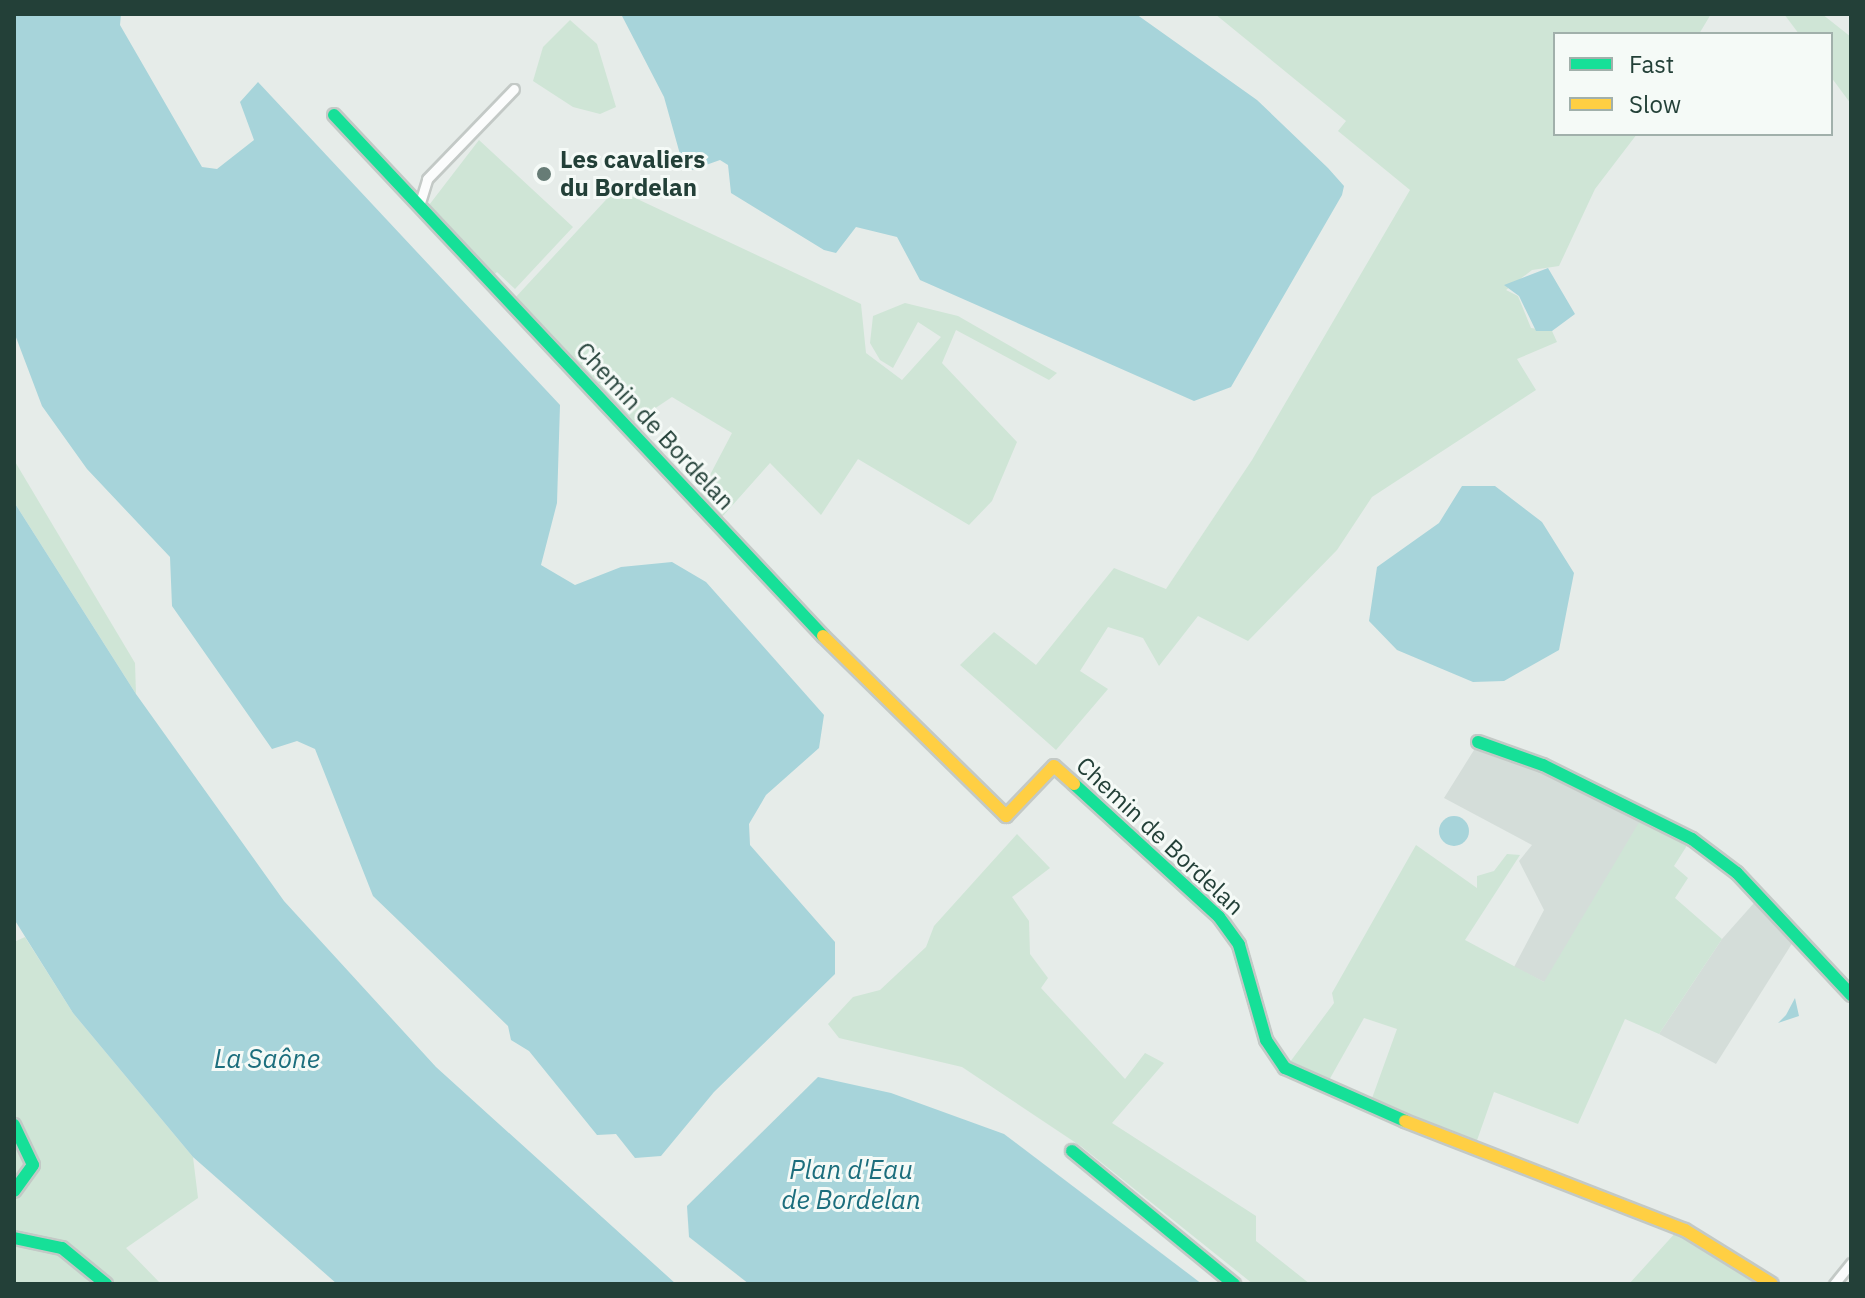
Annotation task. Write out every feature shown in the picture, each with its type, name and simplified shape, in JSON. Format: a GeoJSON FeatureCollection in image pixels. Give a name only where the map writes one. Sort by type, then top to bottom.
{"type":"FeatureCollection","features":[{"type":"Feature","properties":{"kind":"street"},"geometry":{"type":"LineString","coordinates":[[419,206],[427,179],[514,89]]}},
{"type":"Feature","properties":{"kind":"street","name":"Chemin de Bordelan"},"geometry":{"type":"LineString","coordinates":[[334,115],[878,694],[1006,816],[1054,766],[1219,917],[1239,945],[1266,1040],[1285,1068],[1521,1171],[1685,1230],[1772,1284]]}},
{"type":"Feature","properties":{"kind":"street"},"geometry":{"type":"LineString","coordinates":[[1478,742],[1543,765],[1692,839],[1737,873],[1851,995]]}},
{"type":"Feature","properties":{"kind":"street"},"geometry":{"type":"LineString","coordinates":[[14,1125],[33,1165],[14,1191]]}},
{"type":"Feature","properties":{"kind":"street"},"geometry":{"type":"LineString","coordinates":[[1072,1151],[1234,1284]]}},
{"type":"Feature","properties":{"kind":"street"},"geometry":{"type":"LineString","coordinates":[[14,1238],[62,1248],[106,1284]]}},
{"type":"Feature","properties":{"kind":"street"},"geometry":{"type":"LineString","coordinates":[[1834,1284],[1851,1263]]}},
{"type":"Feature","properties":{"kind":"shaded area"},"geometry":{"type":"Polygon","coordinates":[[[1479,742],[1647,811],[1546,983],[1514,967],[1544,910],[1519,861],[1532,845],[1444,798],[1479,742]]]}},
{"type":"Feature","properties":{"kind":"shaded area"},"geometry":{"type":"Polygon","coordinates":[[[1762,894],[1798,934],[1716,1064],[1659,1034],[1722,939],[1762,894]]]}},
{"type":"Feature","properties":{"kind":"green space"},"geometry":{"type":"Polygon","coordinates":[[[1215,14],[1711,14],[1700,32],[1553,32],[1553,136],[1635,136],[1595,189],[1559,266],[1532,270],[1506,290],[1518,296],[1531,328],[1552,331],[1557,342],[1517,359],[1536,390],[1372,497],[1337,550],[1248,641],[1198,616],[1159,666],[1143,638],[1108,627],[1080,671],[1108,689],[1056,750],[960,665],[994,632],[1036,665],[1114,568],[1166,589],[1252,460],[1410,190],[1338,131],[1346,121],[1215,14]]]}},
{"type":"Feature","properties":{"kind":"green space"},"geometry":{"type":"Polygon","coordinates":[[[1784,14],[1822,14],[1851,37],[1851,104],[1833,80],[1833,32],[1798,32],[1784,14]]]}},
{"type":"Feature","properties":{"kind":"green space"},"geometry":{"type":"Polygon","coordinates":[[[570,20],[597,44],[616,107],[600,114],[573,107],[533,81],[543,47],[570,20]]]}},
{"type":"Feature","properties":{"kind":"green space"},"geometry":{"type":"Polygon","coordinates":[[[479,140],[573,227],[515,289],[497,272],[489,279],[426,209],[479,140]]]}},
{"type":"Feature","properties":{"kind":"green space"},"geometry":{"type":"Polygon","coordinates":[[[616,189],[861,304],[866,353],[902,380],[941,337],[918,322],[893,368],[880,360],[870,343],[873,316],[905,303],[958,316],[1057,373],[1049,380],[956,330],[942,363],[1017,442],[992,501],[969,525],[858,459],[821,515],[770,463],[722,517],[700,494],[732,433],[672,397],[633,423],[514,299],[616,189]]]}},
{"type":"Feature","properties":{"kind":"green space"},"geometry":{"type":"Polygon","coordinates":[[[14,460],[135,663],[136,694],[14,502],[14,460]]]}},
{"type":"Feature","properties":{"kind":"green space"},"geometry":{"type":"Polygon","coordinates":[[[1641,819],[1688,844],[1674,866],[1688,878],[1675,898],[1722,939],[1659,1034],[1625,1019],[1578,1124],[1494,1092],[1475,1146],[1371,1101],[1397,1029],[1364,1018],[1328,1082],[1290,1062],[1334,1003],[1332,993],[1416,845],[1477,888],[1477,876],[1494,871],[1507,854],[1520,855],[1465,940],[1544,982],[1641,819]]]}},
{"type":"Feature","properties":{"kind":"green space"},"geometry":{"type":"Polygon","coordinates":[[[1017,834],[1050,868],[1012,897],[1029,921],[1030,954],[1048,978],[1041,988],[1125,1079],[1145,1053],[1164,1063],[1112,1123],[1256,1216],[1256,1241],[1310,1284],[1253,1284],[1082,1147],[962,1067],[839,1038],[828,1024],[853,997],[880,990],[926,947],[934,926],[1017,834]]]}},
{"type":"Feature","properties":{"kind":"green space"},"geometry":{"type":"Polygon","coordinates":[[[25,937],[73,1013],[193,1157],[198,1198],[126,1248],[161,1284],[14,1284],[14,942],[25,937]]]}},
{"type":"Feature","properties":{"kind":"green space"},"geometry":{"type":"Polygon","coordinates":[[[1677,1231],[1761,1284],[1629,1284],[1677,1231]]]}},
{"type":"Feature","properties":{"kind":"water"},"geometry":{"type":"Polygon","coordinates":[[[14,14],[121,14],[120,25],[202,167],[217,169],[254,140],[240,102],[258,82],[560,405],[557,503],[541,565],[575,585],[621,567],[672,562],[706,582],[824,715],[819,748],[766,795],[749,824],[750,845],[835,942],[835,974],[714,1092],[661,1156],[635,1158],[616,1134],[597,1135],[529,1051],[511,1040],[508,1026],[373,896],[315,749],[297,741],[272,749],[172,606],[170,557],[87,469],[42,406],[14,332],[14,14]]]}},
{"type":"Feature","properties":{"kind":"water"},"geometry":{"type":"Polygon","coordinates":[[[621,14],[1136,14],[1257,100],[1328,168],[1344,186],[1342,195],[1231,387],[1194,401],[920,280],[897,237],[856,227],[836,253],[824,250],[731,193],[728,165],[720,160],[692,170],[683,165],[664,97],[621,14]]]}},
{"type":"Feature","properties":{"kind":"water"},"geometry":{"type":"Polygon","coordinates":[[[1548,268],[1575,314],[1552,331],[1536,331],[1519,296],[1504,285],[1548,268]]]}},
{"type":"Feature","properties":{"kind":"water"},"geometry":{"type":"Polygon","coordinates":[[[1462,486],[1495,486],[1542,522],[1574,573],[1559,650],[1504,681],[1473,682],[1397,650],[1369,621],[1377,567],[1439,523],[1462,486]]]}},
{"type":"Feature","properties":{"kind":"water","name":"La Saône"},"geometry":{"type":"Polygon","coordinates":[[[14,502],[136,694],[284,901],[436,1067],[676,1284],[337,1284],[193,1157],[73,1013],[14,919],[14,502]]]}},
{"type":"Feature","properties":{"kind":"water"},"geometry":{"type":"Polygon","coordinates":[[[1454,816],[1465,820],[1469,831],[1465,842],[1454,846],[1443,842],[1439,831],[1443,820],[1454,816]]]}},
{"type":"Feature","properties":{"kind":"water"},"geometry":{"type":"Polygon","coordinates":[[[1795,998],[1799,1016],[1778,1023],[1786,1015],[1795,998]]]}},
{"type":"Feature","properties":{"kind":"water","name":"Plan d'Eau de Bordelan"},"geometry":{"type":"Polygon","coordinates":[[[818,1077],[891,1093],[1004,1134],[1202,1284],[749,1284],[689,1237],[687,1206],[818,1077]]]}},
{"type":"Feature","properties":{"kind":"traffic: fast"},"geometry":{"type":"LineString","coordinates":[[334,115],[823,636]]}},
{"type":"Feature","properties":{"kind":"traffic: fast"},"geometry":{"type":"LineString","coordinates":[[1478,742],[1543,765],[1692,839],[1737,873],[1851,995]]}},
{"type":"Feature","properties":{"kind":"traffic: fast"},"geometry":{"type":"LineString","coordinates":[[1074,784],[1219,917],[1239,945],[1266,1040],[1285,1068],[1405,1121]]}},
{"type":"Feature","properties":{"kind":"traffic: fast"},"geometry":{"type":"LineString","coordinates":[[14,1125],[33,1165],[14,1191]]}},
{"type":"Feature","properties":{"kind":"traffic: fast"},"geometry":{"type":"LineString","coordinates":[[1072,1151],[1234,1284]]}},
{"type":"Feature","properties":{"kind":"traffic: fast"},"geometry":{"type":"LineString","coordinates":[[14,1238],[62,1248],[106,1284]]}},
{"type":"Feature","properties":{"kind":"traffic: slow"},"geometry":{"type":"LineString","coordinates":[[823,636],[1006,816],[1054,766],[1074,784]]}},
{"type":"Feature","properties":{"kind":"traffic: slow"},"geometry":{"type":"LineString","coordinates":[[1405,1121],[1685,1230],[1772,1284]]}},
{"type":"Feature","properties":{"kind":"place","name":"Les cavaliers du Bordelan"},"geometry":{"type":"Point","coordinates":[544,174]}}]}
